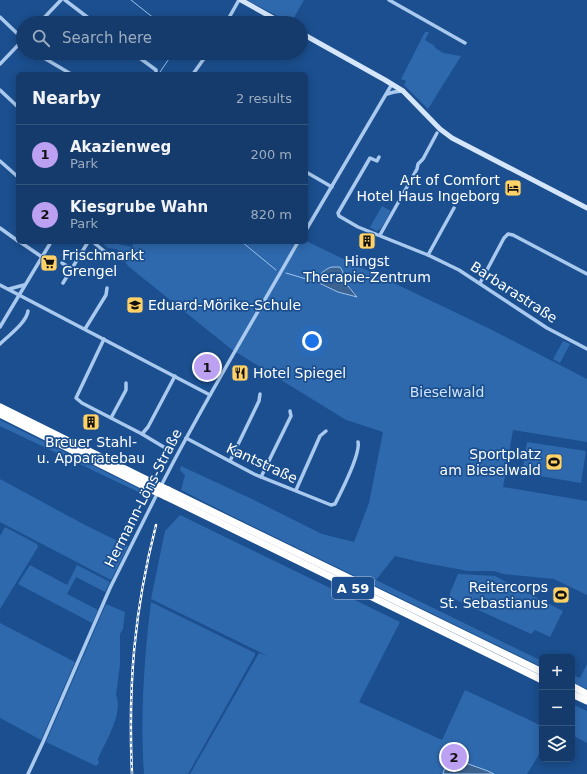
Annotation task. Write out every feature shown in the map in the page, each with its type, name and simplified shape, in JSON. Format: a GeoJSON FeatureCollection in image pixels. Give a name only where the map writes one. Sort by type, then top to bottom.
{"type":"FeatureCollection","features":[{"type":"Feature","properties":{"kind":"highway","name":"A 59"},"geometry":{"type":"LineString","coordinates":[[0,407],[152,486],[539,679]]}},
{"type":"Feature","properties":{"kind":"highway","name":"A 59"},"geometry":{"type":"LineString","coordinates":[[0,414],[152,486]]}},
{"type":"Feature","properties":{"kind":"highway","name":"A 59"},"geometry":{"type":"LineString","coordinates":[[166,493],[539,671]]}},
{"type":"Feature","properties":{"kind":"highway"},"geometry":{"type":"LineString","coordinates":[[575,688],[587,694]]}},
{"type":"Feature","properties":{"kind":"highway"},"geometry":{"type":"LineString","coordinates":[[575,695],[587,701]]}},
{"type":"Feature","properties":{"kind":"main road"},"geometry":{"type":"LineString","coordinates":[[240,0],[269,16]]}},
{"type":"Feature","properties":{"kind":"main road"},"geometry":{"type":"LineString","coordinates":[[308,37],[403,91],[440,129],[452,138],[587,208]]}},
{"type":"Feature","properties":{"kind":"street"},"geometry":{"type":"LineString","coordinates":[[46,16],[61,0]]}},
{"type":"Feature","properties":{"kind":"street"},"geometry":{"type":"LineString","coordinates":[[65,0],[86,16]]}},
{"type":"Feature","properties":{"kind":"street"},"geometry":{"type":"LineString","coordinates":[[230,16],[240,0]]}},
{"type":"Feature","properties":{"kind":"street"},"geometry":{"type":"LineString","coordinates":[[389,0],[465,43]]}},
{"type":"Feature","properties":{"kind":"street"},"geometry":{"type":"LineString","coordinates":[[0,17],[16,33]]}},
{"type":"Feature","properties":{"kind":"street"},"geometry":{"type":"LineString","coordinates":[[0,64],[16,47]]}},
{"type":"Feature","properties":{"kind":"street"},"geometry":{"type":"LineString","coordinates":[[47,60],[68,72]]}},
{"type":"Feature","properties":{"kind":"street"},"geometry":{"type":"LineString","coordinates":[[142,60],[156,70],[156,72]]}},
{"type":"Feature","properties":{"kind":"street"},"geometry":{"type":"LineString","coordinates":[[194,72],[203,60]]}},
{"type":"Feature","properties":{"kind":"street"},"geometry":{"type":"LineString","coordinates":[[308,227],[392,84]]}},
{"type":"Feature","properties":{"kind":"street"},"geometry":{"type":"LineString","coordinates":[[0,90],[16,105]]}},
{"type":"Feature","properties":{"kind":"street"},"geometry":{"type":"LineString","coordinates":[[386,95],[403,91]]}},
{"type":"Feature","properties":{"kind":"street"},"geometry":{"type":"LineString","coordinates":[[380,235],[417,169],[418,164],[423,159],[437,133]]}},
{"type":"Feature","properties":{"kind":"street","name":"Barbarastraße"},"geometry":{"type":"LineString","coordinates":[[379,157],[377,161],[370,158],[338,213],[339,216],[355,225],[428,254],[459,270],[546,327],[587,349]]}},
{"type":"Feature","properties":{"kind":"street"},"geometry":{"type":"LineString","coordinates":[[0,161],[16,175]]}},
{"type":"Feature","properties":{"kind":"street"},"geometry":{"type":"LineString","coordinates":[[308,173],[332,187]]}},
{"type":"Feature","properties":{"kind":"street"},"geometry":{"type":"LineString","coordinates":[[428,254],[454,208]]}},
{"type":"Feature","properties":{"kind":"street"},"geometry":{"type":"LineString","coordinates":[[0,228],[16,239]]}},
{"type":"Feature","properties":{"kind":"street"},"geometry":{"type":"LineString","coordinates":[[480,283],[504,238],[508,234],[513,235],[587,274]]}},
{"type":"Feature","properties":{"kind":"street"},"geometry":{"type":"LineString","coordinates":[[23,244],[42,257]]}},
{"type":"Feature","properties":{"kind":"street"},"geometry":{"type":"LineString","coordinates":[[0,327],[50,244]]}},
{"type":"Feature","properties":{"kind":"street"},"geometry":{"type":"LineString","coordinates":[[63,283],[87,244]]}},
{"type":"Feature","properties":{"kind":"street"},"geometry":{"type":"LineString","coordinates":[[95,244],[109,255],[117,258]]}},
{"type":"Feature","properties":{"kind":"street","name":"Hermann-Löns-Straße"},"geometry":{"type":"LineString","coordinates":[[28,774],[110,588],[186,438],[297,244]]}},
{"type":"Feature","properties":{"kind":"street"},"geometry":{"type":"LineString","coordinates":[[62,264],[72,269]]}},
{"type":"Feature","properties":{"kind":"street"},"geometry":{"type":"LineString","coordinates":[[0,285],[20,294],[210,395]]}},
{"type":"Feature","properties":{"kind":"street"},"geometry":{"type":"LineString","coordinates":[[9,289],[26,285]]}},
{"type":"Feature","properties":{"kind":"street"},"geometry":{"type":"LineString","coordinates":[[85,329],[106,295],[107,288]]}},
{"type":"Feature","properties":{"kind":"street"},"geometry":{"type":"LineString","coordinates":[[0,344],[28,315],[28,311]]}},
{"type":"Feature","properties":{"kind":"street"},"geometry":{"type":"LineString","coordinates":[[104,339],[76,398],[82,403],[142,434],[167,449]]}},
{"type":"Feature","properties":{"kind":"street"},"geometry":{"type":"LineString","coordinates":[[142,434],[148,427],[175,376]]}},
{"type":"Feature","properties":{"kind":"street"},"geometry":{"type":"LineString","coordinates":[[111,418],[126,390],[126,382]]}},
{"type":"Feature","properties":{"kind":"street"},"geometry":{"type":"LineString","coordinates":[[230,461],[259,401],[260,394]]}},
{"type":"Feature","properties":{"kind":"street"},"geometry":{"type":"LineString","coordinates":[[261,477],[291,416],[290,411]]}},
{"type":"Feature","properties":{"kind":"street"},"geometry":{"type":"LineString","coordinates":[[296,490],[320,436],[326,431]]}},
{"type":"Feature","properties":{"kind":"street","name":"Kantstraße"},"geometry":{"type":"LineString","coordinates":[[186,438],[261,477],[331,505],[335,504],[350,471],[359,448],[358,442]]}},
{"type":"Feature","properties":{"kind":"green space"},"geometry":{"type":"Polygon","coordinates":[[[247,0],[304,0],[295,16],[278,16],[247,0]]]}},
{"type":"Feature","properties":{"kind":"green space"},"geometry":{"type":"Polygon","coordinates":[[[425,32],[429,32],[425,40],[443,53],[461,56],[428,109],[404,85],[406,81],[401,79],[425,32]]]}},
{"type":"Feature","properties":{"kind":"green space"},"geometry":{"type":"Polygon","coordinates":[[[382,206],[391,211],[381,229],[376,231],[370,227],[382,206]]]}},
{"type":"Feature","properties":{"kind":"green space","name":"Bieselwald"},"geometry":{"type":"Polygon","coordinates":[[[308,242],[488,328],[587,379],[587,442],[513,430],[503,487],[587,501],[587,595],[554,579],[503,574],[494,571],[468,571],[395,556],[376,580],[539,660],[539,666],[181,490],[185,475],[180,470],[181,466],[322,534],[354,542],[369,503],[383,432],[346,420],[231,349],[128,266],[117,249],[108,248],[103,244],[118,244],[132,247],[133,244],[308,244],[308,242]],[[332,267],[319,275],[321,285],[354,297],[355,293],[342,282],[343,272],[340,267],[332,267]]]}},
{"type":"Feature","properties":{"kind":"green space"},"geometry":{"type":"Polygon","coordinates":[[[563,341],[570,344],[560,363],[553,359],[563,341]]]}},
{"type":"Feature","properties":{"kind":"green space"},"geometry":{"type":"Polygon","coordinates":[[[0,420],[153,495],[151,498],[0,426],[0,420]]]}},
{"type":"Feature","properties":{"kind":"green space","name":"Sportplatz am Bieselwald"},"geometry":{"type":"Polygon","coordinates":[[[527,442],[586,451],[581,483],[522,473],[527,442]]]}},
{"type":"Feature","properties":{"kind":"green space"},"geometry":{"type":"Polygon","coordinates":[[[0,479],[85,525],[128,546],[111,580],[0,522],[0,479]]]}},
{"type":"Feature","properties":{"kind":"green space"},"geometry":{"type":"Polygon","coordinates":[[[180,515],[400,622],[359,702],[442,740],[465,690],[539,725],[539,755],[527,774],[190,774],[259,653],[268,656],[151,599],[165,531],[180,515]]]}},
{"type":"Feature","properties":{"kind":"green space"},"geometry":{"type":"Polygon","coordinates":[[[5,527],[37,544],[38,547],[0,609],[0,536],[5,527]]]}},
{"type":"Feature","properties":{"kind":"green space"},"geometry":{"type":"Polygon","coordinates":[[[30,565],[67,585],[77,565],[110,582],[105,592],[76,577],[67,594],[98,610],[92,623],[18,584],[30,565]]]}},
{"type":"Feature","properties":{"kind":"green space"},"geometry":{"type":"Polygon","coordinates":[[[458,574],[495,576],[563,611],[550,637],[535,630],[531,634],[450,597],[450,593],[458,574]]]}},
{"type":"Feature","properties":{"kind":"green space"},"geometry":{"type":"Polygon","coordinates":[[[151,602],[255,653],[188,774],[144,774],[142,731],[143,688],[151,602]]]}},
{"type":"Feature","properties":{"kind":"green space"},"geometry":{"type":"Polygon","coordinates":[[[106,604],[125,612],[123,629],[120,634],[120,665],[116,695],[118,710],[113,727],[98,759],[99,763],[96,766],[46,742],[106,604]]]}},
{"type":"Feature","properties":{"kind":"green space"},"geometry":{"type":"Polygon","coordinates":[[[0,623],[75,662],[41,740],[0,718],[0,623]]]}},
{"type":"Feature","properties":{"kind":"green space"},"geometry":{"type":"Polygon","coordinates":[[[587,664],[587,689],[575,683],[575,676],[580,678],[587,664]]]}},
{"type":"Feature","properties":{"kind":"green space"},"geometry":{"type":"Polygon","coordinates":[[[575,705],[587,711],[587,743],[575,737],[575,705]]]}},
{"type":"Feature","properties":{"kind":"shaded area"},"geometry":{"type":"Polygon","coordinates":[[[340,267],[343,272],[343,284],[348,286],[357,297],[338,292],[319,283],[318,277],[328,268],[340,267]]]}},
{"type":"Feature","properties":{"kind":"shaded area"},"geometry":{"type":"Polygon","coordinates":[[[450,759],[466,763],[494,774],[443,774],[445,760],[450,759]]]}},
{"type":"Feature","properties":{"kind":"waterway"},"geometry":{"type":"LineString","coordinates":[[131,0],[151,16]]}},
{"type":"Feature","properties":{"kind":"waterway"},"geometry":{"type":"LineString","coordinates":[[160,72],[168,60]]}},
{"type":"Feature","properties":{"kind":"waterway"},"geometry":{"type":"LineString","coordinates":[[244,244],[276,270]]}},
{"type":"Feature","properties":{"kind":"waterway"},"geometry":{"type":"LineString","coordinates":[[286,273],[316,282]]}},
{"type":"Feature","properties":{"kind":"railway"},"geometry":{"type":"LineString","coordinates":[[132,774],[131,710],[134,649],[142,588],[156,525]]}},
{"type":"Feature","properties":{"kind":"place","name":"Art of Comfort Hotel Haus Ingeborg"},"geometry":{"type":"Point","coordinates":[513,188]}},
{"type":"Feature","properties":{"kind":"place","name":"Hingst Therapie-Zentrum"},"geometry":{"type":"Point","coordinates":[367,241]}},
{"type":"Feature","properties":{"kind":"place","name":"Frischmarkt Grengel"},"geometry":{"type":"Point","coordinates":[49,263]}},
{"type":"Feature","properties":{"kind":"place","name":"Eduard-Mörike-Schule"},"geometry":{"type":"Point","coordinates":[135,305]}},
{"type":"Feature","properties":{"kind":"place","name":"Akazienweg"},"geometry":{"type":"Point","coordinates":[207,367]}},
{"type":"Feature","properties":{"kind":"place","name":"Hotel Spiegel"},"geometry":{"type":"Point","coordinates":[240,373]}},
{"type":"Feature","properties":{"kind":"place","name":"Breuer Stahl- u. Apparatebau"},"geometry":{"type":"Point","coordinates":[91,422]}},
{"type":"Feature","properties":{"kind":"place","name":"Sportplatz am Bieselwald"},"geometry":{"type":"Point","coordinates":[554,462]}},
{"type":"Feature","properties":{"kind":"place","name":"Reitercorps St. Sebastianus"},"geometry":{"type":"Point","coordinates":[561,595]}},
{"type":"Feature","properties":{"kind":"place","name":"Kiesgrube Wahn"},"geometry":{"type":"Point","coordinates":[454,757]}}]}
